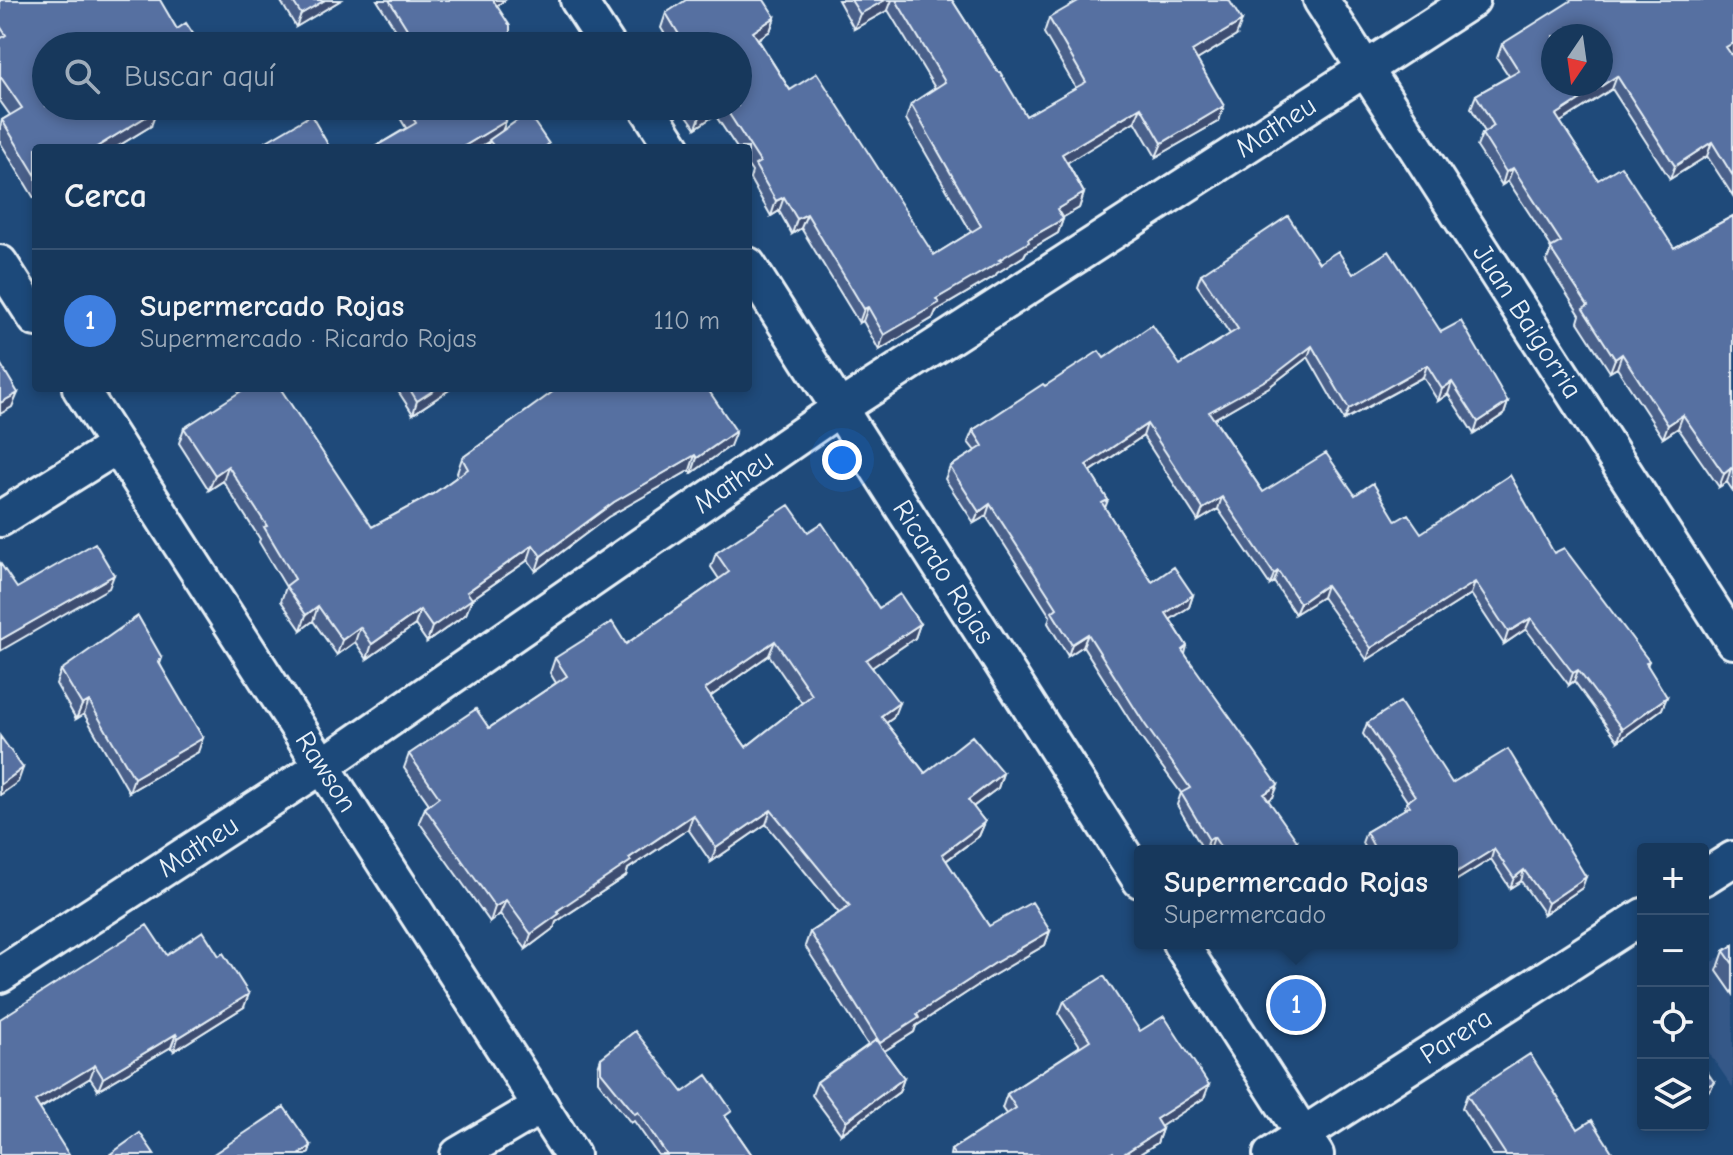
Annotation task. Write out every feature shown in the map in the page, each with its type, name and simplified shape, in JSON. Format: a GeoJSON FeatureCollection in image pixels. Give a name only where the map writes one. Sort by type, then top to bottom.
{"type":"FeatureCollection","features":[{"type":"Feature","properties":{"kind":"street"},"geometry":{"type":"LineString","coordinates":[[578,0],[599,32]]}},
{"type":"Feature","properties":{"kind":"street","name":"Juan Baigorria"},"geometry":{"type":"LineString","coordinates":[[1321,0],[1733,641]]}},
{"type":"Feature","properties":{"kind":"street","name":"Matheu"},"geometry":{"type":"LineString","coordinates":[[0,975],[322,766],[840,408],[1472,0]]}},
{"type":"Feature","properties":{"kind":"street"},"geometry":{"type":"LineString","coordinates":[[655,120],[670,144]]}},
{"type":"Feature","properties":{"kind":"street"},"geometry":{"type":"LineString","coordinates":[[0,263],[32,313]]}},
{"type":"Feature","properties":{"kind":"street","name":"Ricardo Rojas"},"geometry":{"type":"LineString","coordinates":[[752,271],[1134,871]]}},
{"type":"Feature","properties":{"kind":"street","name":"Rawson"},"geometry":{"type":"LineString","coordinates":[[83,392],[572,1155]]}},
{"type":"Feature","properties":{"kind":"street"},"geometry":{"type":"LineString","coordinates":[[0,519],[117,446]]}},
{"type":"Feature","properties":{"kind":"street"},"geometry":{"type":"LineString","coordinates":[[1709,874],[1733,859]]}},
{"type":"Feature","properties":{"kind":"street","name":"Parera"},"geometry":{"type":"LineString","coordinates":[[1271,1155],[1309,1145],[1637,920]]}},
{"type":"Feature","properties":{"kind":"street"},"geometry":{"type":"LineString","coordinates":[[1184,949],[1309,1145]]}},
{"type":"Feature","properties":{"kind":"street"},"geometry":{"type":"LineString","coordinates":[[458,1155],[541,1106]]}},
{"type":"Feature","properties":{"kind":"shaded area"},"geometry":{"type":"Polygon","coordinates":[[[1733,948],[1733,1088],[1709,1053],[1709,965],[1733,948]]]}},
{"type":"Feature","properties":{"kind":"building"},"geometry":{"type":"Polygon","coordinates":[[[0,0],[160,0],[177,29],[186,23],[192,32],[32,32],[32,120],[141,120],[102,144],[32,144],[32,169],[2,120],[22,108],[0,76],[0,39],[6,35],[0,26],[0,0]]]}},
{"type":"Feature","properties":{"kind":"building"},"geometry":{"type":"Polygon","coordinates":[[[292,0],[325,0],[301,14],[292,0]]]}},
{"type":"Feature","properties":{"kind":"building"},"geometry":{"type":"Polygon","coordinates":[[[389,0],[493,0],[510,26],[510,32],[409,32],[389,0]]]}},
{"type":"Feature","properties":{"kind":"building"},"geometry":{"type":"Polygon","coordinates":[[[686,0],[764,0],[775,17],[753,32],[790,90],[817,73],[934,255],[981,226],[911,104],[945,82],[896,0],[952,0],[1026,116],[1086,82],[1049,18],[1080,0],[1229,0],[1242,21],[1192,51],[1224,106],[1162,143],[1141,107],[1062,154],[1084,193],[1057,209],[1063,219],[1028,239],[1029,242],[1001,261],[936,299],[939,303],[884,335],[868,307],[864,309],[807,214],[797,219],[784,197],[776,201],[755,165],[760,162],[752,144],[748,144],[733,120],[752,120],[752,32],[678,32],[666,13],[686,0]]]}},
{"type":"Feature","properties":{"kind":"building"},"geometry":{"type":"Polygon","coordinates":[[[851,0],[885,0],[860,14],[851,0]]]}},
{"type":"Feature","properties":{"kind":"building"},"geometry":{"type":"Polygon","coordinates":[[[1572,0],[1733,0],[1733,43],[1726,47],[1733,57],[1733,176],[1712,142],[1675,166],[1617,76],[1613,79],[1613,24],[1541,24],[1541,96],[1586,96],[1556,115],[1598,180],[1621,166],[1674,248],[1733,216],[1733,470],[1731,468],[1724,474],[1683,415],[1668,425],[1622,354],[1615,359],[1583,309],[1588,306],[1550,248],[1561,242],[1513,168],[1506,172],[1482,134],[1494,126],[1476,95],[1519,71],[1502,44],[1572,0]]]}},
{"type":"Feature","properties":{"kind":"building"},"geometry":{"type":"Polygon","coordinates":[[[303,120],[314,120],[328,144],[262,144],[303,120]]]}},
{"type":"Feature","properties":{"kind":"building"},"geometry":{"type":"Polygon","coordinates":[[[414,120],[506,121],[468,144],[380,144],[416,123],[414,120]]]}},
{"type":"Feature","properties":{"kind":"building"},"geometry":{"type":"Polygon","coordinates":[[[518,120],[533,120],[549,144],[492,144],[489,140],[518,120]]]}},
{"type":"Feature","properties":{"kind":"building"},"geometry":{"type":"Polygon","coordinates":[[[1288,216],[1319,263],[1338,251],[1353,274],[1389,251],[1441,332],[1461,321],[1508,402],[1478,422],[1452,382],[1442,389],[1427,365],[1349,409],[1312,346],[1273,376],[1209,412],[1263,492],[1326,453],[1355,495],[1373,483],[1396,521],[1408,514],[1421,533],[1510,475],[1554,553],[1564,548],[1649,661],[1646,663],[1667,697],[1622,729],[1578,670],[1573,673],[1531,618],[1508,632],[1475,582],[1371,648],[1326,585],[1300,603],[1278,571],[1274,574],[1222,497],[1203,509],[1147,424],[1086,465],[1108,500],[1102,503],[1152,582],[1174,567],[1193,595],[1166,613],[1187,646],[1182,650],[1278,785],[1264,794],[1297,841],[1291,845],[1219,845],[1214,837],[1209,840],[1181,793],[1190,788],[1144,723],[1088,634],[1072,644],[1052,612],[1057,608],[990,504],[979,512],[950,467],[983,446],[973,430],[1099,351],[1104,358],[1152,325],[1180,365],[1238,329],[1201,274],[1288,216]]]}},
{"type":"Feature","properties":{"kind":"building"},"geometry":{"type":"Polygon","coordinates":[[[0,363],[18,393],[0,403],[0,363]]]}},
{"type":"Feature","properties":{"kind":"building"},"geometry":{"type":"Polygon","coordinates":[[[240,392],[283,392],[372,527],[433,494],[468,469],[462,458],[553,392],[710,392],[736,431],[697,458],[695,455],[614,502],[541,556],[533,545],[467,592],[472,599],[432,627],[420,610],[372,644],[360,627],[342,640],[318,606],[306,615],[286,586],[295,579],[264,527],[267,526],[228,466],[215,475],[184,428],[240,392]]]}},
{"type":"Feature","properties":{"kind":"building"},"geometry":{"type":"Polygon","coordinates":[[[411,392],[431,392],[417,401],[411,392]]]}},
{"type":"Feature","properties":{"kind":"building"},"geometry":{"type":"Polygon","coordinates":[[[789,505],[808,532],[822,523],[879,608],[900,594],[920,624],[866,660],[899,703],[881,716],[925,773],[972,736],[1003,773],[968,800],[985,822],[942,854],[989,926],[1032,902],[1050,931],[917,1014],[919,1018],[880,1043],[810,932],[850,906],[771,810],[716,848],[693,815],[629,858],[631,861],[557,911],[559,914],[531,934],[506,900],[495,907],[425,808],[439,797],[409,754],[476,709],[489,728],[567,676],[555,658],[612,622],[626,644],[729,572],[716,553],[789,505]],[[775,641],[705,689],[746,747],[812,695],[775,641]]]}},
{"type":"Feature","properties":{"kind":"building"},"geometry":{"type":"Polygon","coordinates":[[[95,543],[114,575],[0,640],[0,563],[17,588],[95,543]]]}},
{"type":"Feature","properties":{"kind":"building"},"geometry":{"type":"Polygon","coordinates":[[[138,616],[162,658],[158,661],[203,738],[134,778],[89,701],[82,705],[61,670],[138,616]]]}},
{"type":"Feature","properties":{"kind":"building"},"geometry":{"type":"Polygon","coordinates":[[[1400,702],[1452,783],[1508,749],[1586,877],[1548,903],[1524,870],[1514,878],[1494,849],[1458,871],[1458,845],[1373,845],[1366,832],[1410,806],[1407,802],[1415,796],[1367,723],[1400,702]]]}},
{"type":"Feature","properties":{"kind":"building"},"geometry":{"type":"Polygon","coordinates":[[[0,736],[23,768],[0,785],[0,736]]]}},
{"type":"Feature","properties":{"kind":"building"},"geometry":{"type":"Polygon","coordinates":[[[147,925],[167,955],[203,931],[219,956],[223,953],[249,994],[178,1038],[176,1034],[103,1078],[95,1065],[35,1101],[69,1155],[0,1155],[0,1019],[147,925]]]}},
{"type":"Feature","properties":{"kind":"building"},"geometry":{"type":"Polygon","coordinates":[[[1733,945],[1733,964],[1724,951],[1733,945]]]}},
{"type":"Feature","properties":{"kind":"building"},"geometry":{"type":"Polygon","coordinates":[[[1104,976],[1140,1031],[1164,1016],[1209,1085],[1156,1119],[1162,1129],[1122,1155],[1113,1152],[1108,1155],[955,1155],[951,1150],[1016,1108],[1007,1094],[1090,1040],[1064,1001],[1104,976]]]}},
{"type":"Feature","properties":{"kind":"building"},"geometry":{"type":"Polygon","coordinates":[[[635,1031],[683,1092],[707,1075],[732,1111],[725,1116],[752,1155],[667,1155],[638,1112],[635,1114],[601,1072],[601,1058],[635,1031]]]}},
{"type":"Feature","properties":{"kind":"building"},"geometry":{"type":"Polygon","coordinates":[[[876,1040],[904,1078],[846,1121],[817,1082],[876,1040]]]}},
{"type":"Feature","properties":{"kind":"building"},"geometry":{"type":"Polygon","coordinates":[[[1530,1054],[1578,1129],[1592,1120],[1614,1155],[1506,1155],[1467,1095],[1530,1054]]]}},
{"type":"Feature","properties":{"kind":"building"},"geometry":{"type":"Polygon","coordinates":[[[284,1107],[311,1146],[299,1155],[212,1155],[284,1107]]]}},
{"type":"Feature","properties":{"kind":"building"},"geometry":{"type":"Polygon","coordinates":[[[140,1133],[155,1155],[109,1155],[140,1133]]]}},
{"type":"Feature","properties":{"kind":"place","name":"Supermercado Rojas"},"geometry":{"type":"Point","coordinates":[1296,1005]}}]}
